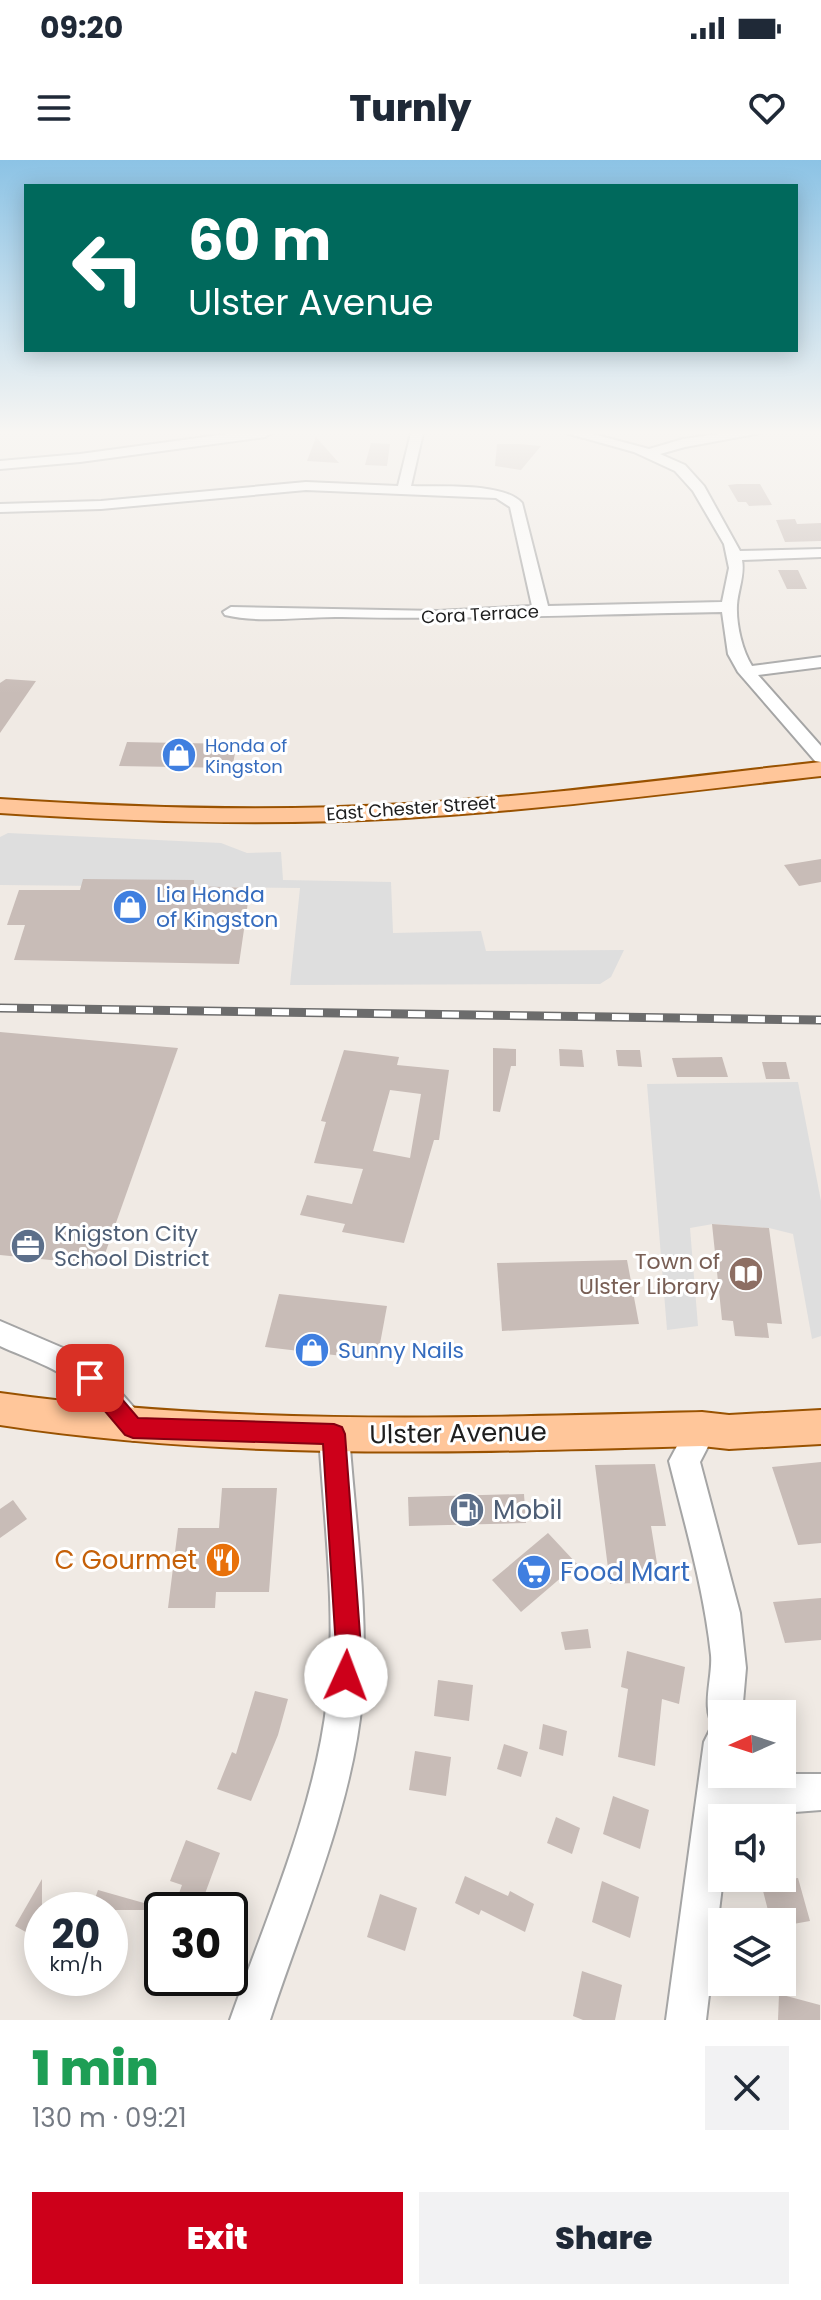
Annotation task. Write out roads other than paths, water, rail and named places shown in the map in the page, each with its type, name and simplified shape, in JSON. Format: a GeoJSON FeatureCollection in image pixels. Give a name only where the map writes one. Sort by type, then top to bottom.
{"type":"FeatureCollection","features":[{"type":"Feature","properties":{"kind":"main road","name":"East Chester Street"},"geometry":{"type":"LineString","coordinates":[[0,806],[115,814],[344,814],[445,808],[821,769]]}},
{"type":"Feature","properties":{"kind":"main road","name":"Ulster Avenue"},"geometry":{"type":"LineString","coordinates":[[0,1409],[133,1428],[334,1434],[702,1429],[729,1432],[821,1427]]}},
{"type":"Feature","properties":{"kind":"street"},"geometry":{"type":"LineString","coordinates":[[520,520],[541,610]]}},
{"type":"Feature","properties":{"kind":"street"},"geometry":{"type":"LineString","coordinates":[[719,520],[735,556],[729,607],[736,654],[746,672],[821,757]]}},
{"type":"Feature","properties":{"kind":"street"},"geometry":{"type":"LineString","coordinates":[[735,556],[821,553]]}},
{"type":"Feature","properties":{"kind":"street","name":"Cora Terrace"},"geometry":{"type":"LineString","coordinates":[[231,612],[443,617],[541,610],[729,607]]}},
{"type":"Feature","properties":{"kind":"street"},"geometry":{"type":"LineString","coordinates":[[746,672],[821,662]]}},
{"type":"Feature","properties":{"kind":"street"},"geometry":{"type":"LineString","coordinates":[[0,1333],[60,1360],[90,1378],[133,1428]]}},
{"type":"Feature","properties":{"kind":"street"},"geometry":{"type":"LineString","coordinates":[[702,1429],[684,1461],[723,1613],[729,1668],[726,1700]]}},
{"type":"Feature","properties":{"kind":"street"},"geometry":{"type":"LineString","coordinates":[[250,2020],[325,1800],[344,1704],[348,1648],[334,1434]]}},
{"type":"Feature","properties":{"kind":"street"},"geometry":{"type":"LineString","coordinates":[[686,2020],[717,1788]]}},
{"type":"Feature","properties":{"kind":"street"},"geometry":{"type":"LineString","coordinates":[[743,1788],[795,1794],[821,1792]]}},
{"type":"Feature","properties":{"kind":"railway"},"geometry":{"type":"LineString","coordinates":[[0,1008],[821,1020]]}},
{"type":"Feature","properties":{"kind":"place","name":"Honda of Kingston"},"geometry":{"type":"Point","coordinates":[179,755]}},
{"type":"Feature","properties":{"kind":"place","name":"Lia Honda of Kingston"},"geometry":{"type":"Point","coordinates":[130,907]}},
{"type":"Feature","properties":{"kind":"place","name":"Knigston City School District"},"geometry":{"type":"Point","coordinates":[28,1246]}},
{"type":"Feature","properties":{"kind":"place","name":"Town of Ulster Library"},"geometry":{"type":"Point","coordinates":[746,1274]}},
{"type":"Feature","properties":{"kind":"place","name":"Sunny Nails"},"geometry":{"type":"Point","coordinates":[312,1350]}},
{"type":"Feature","properties":{"kind":"place","name":"Mobil"},"geometry":{"type":"Point","coordinates":[467,1510]}},
{"type":"Feature","properties":{"kind":"place","name":"C Gourmet"},"geometry":{"type":"Point","coordinates":[223,1560]}},
{"type":"Feature","properties":{"kind":"place","name":"Food Mart"},"geometry":{"type":"Point","coordinates":[534,1572]}}]}
